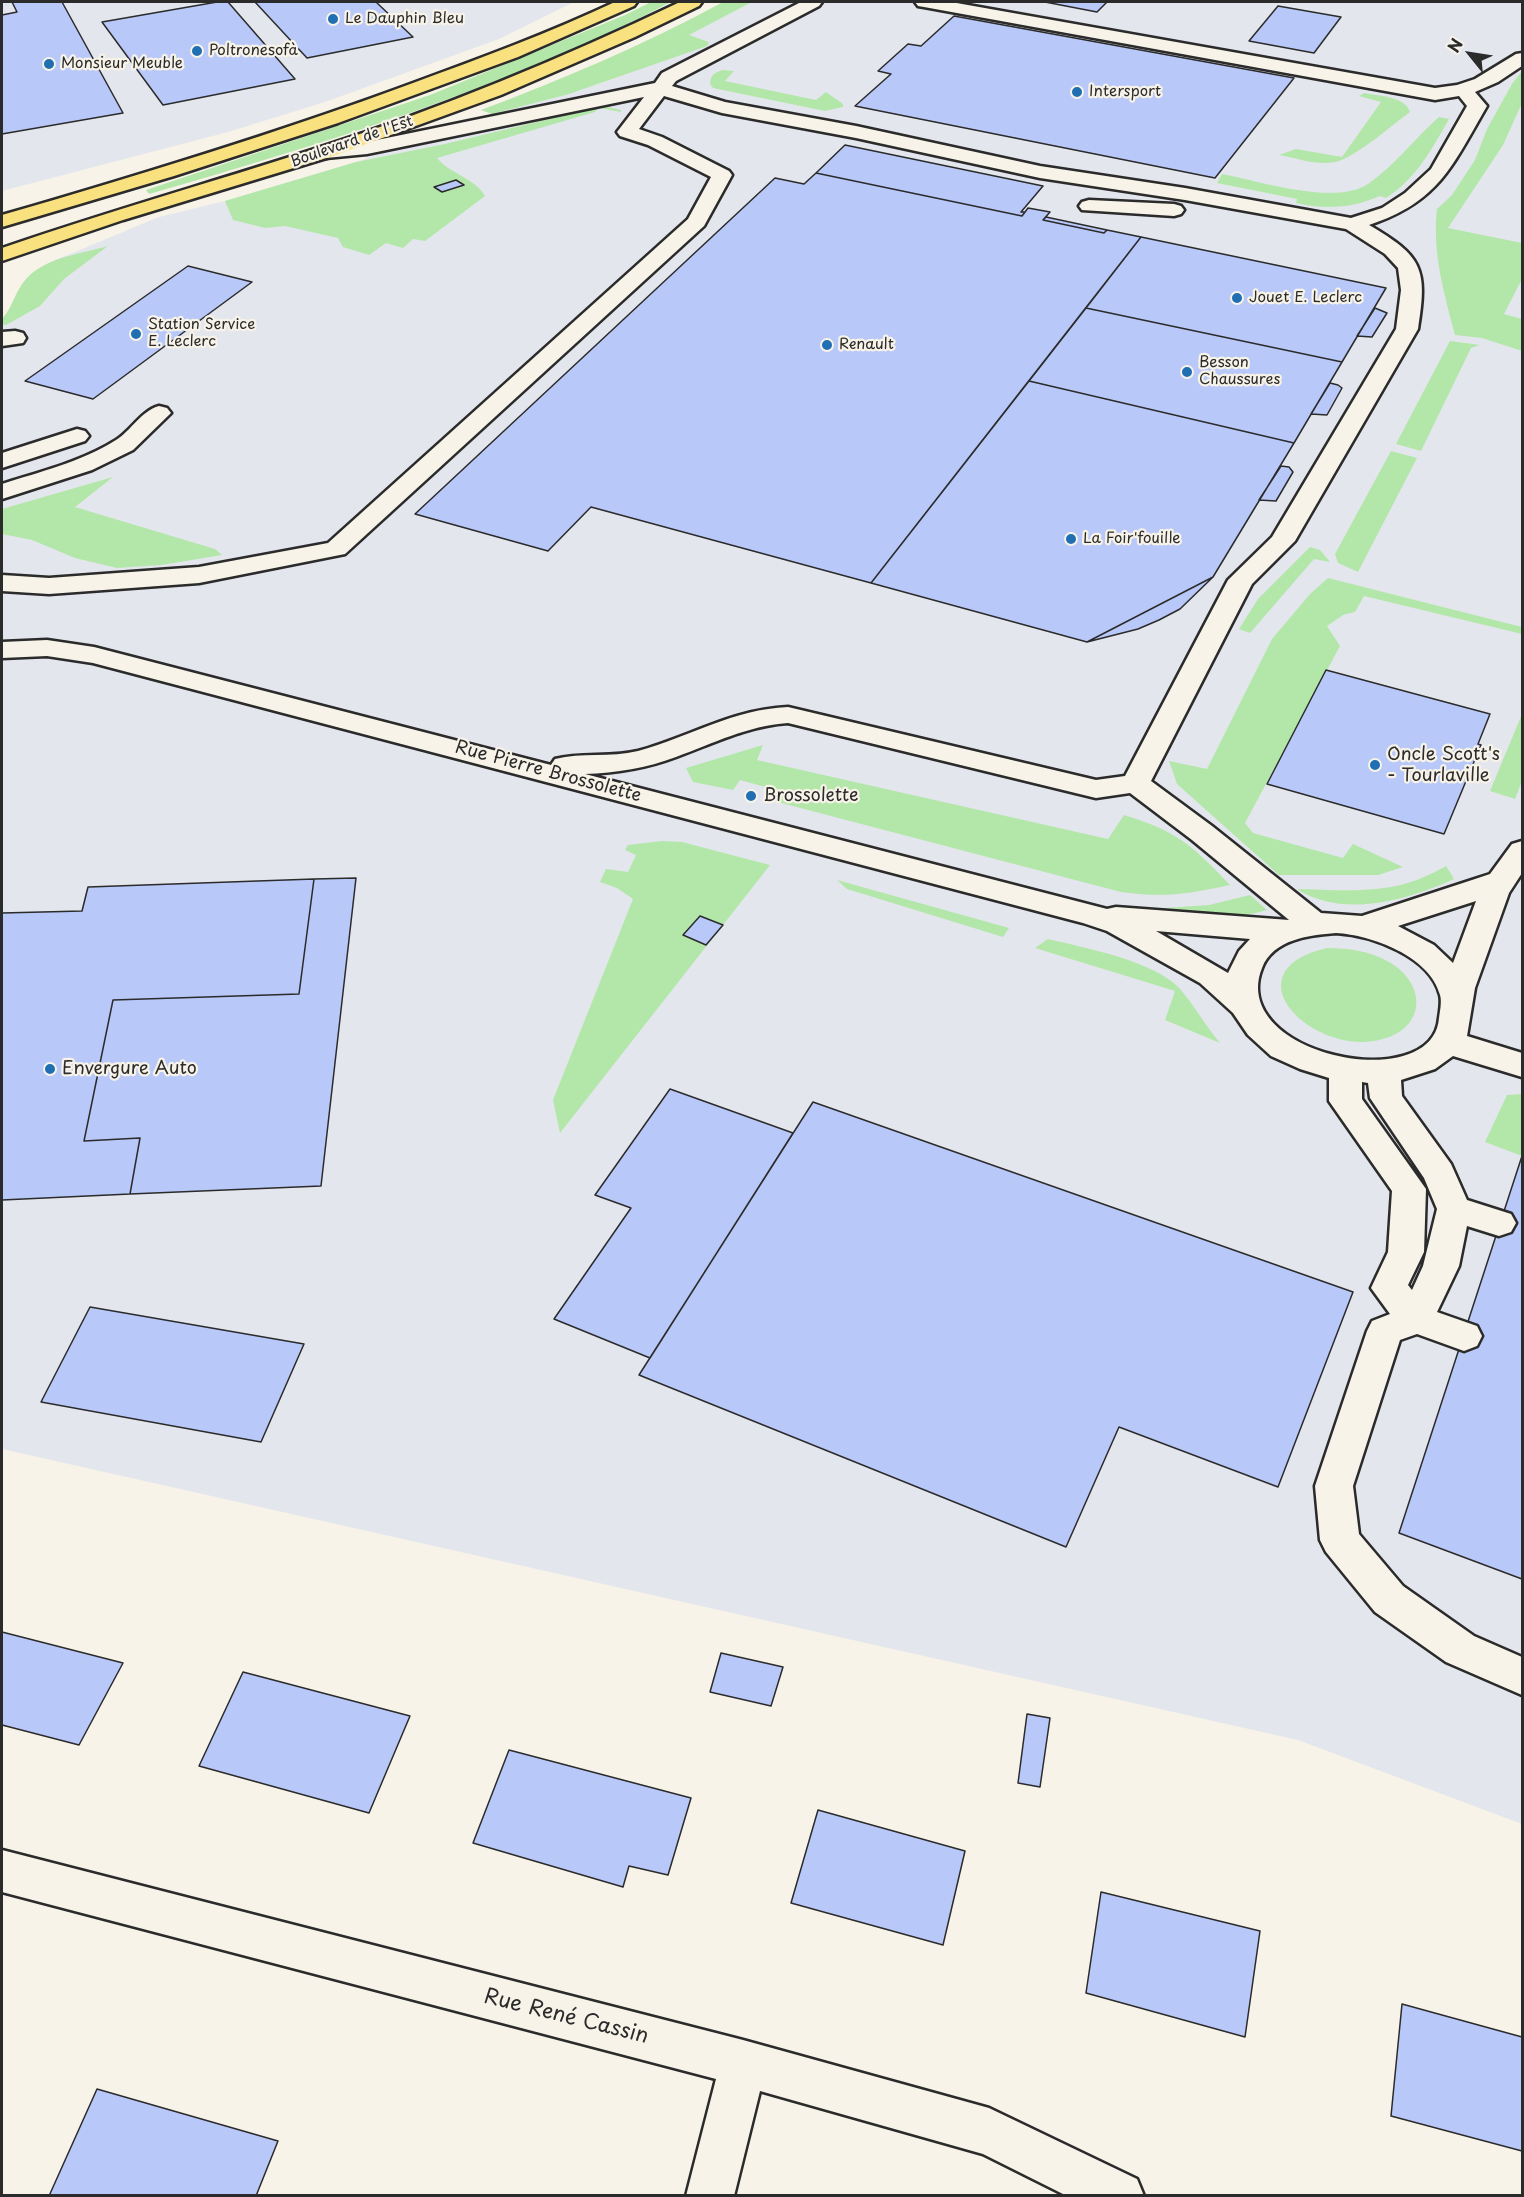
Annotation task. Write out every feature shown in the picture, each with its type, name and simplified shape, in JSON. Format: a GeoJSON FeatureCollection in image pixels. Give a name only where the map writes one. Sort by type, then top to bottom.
{"type":"FeatureCollection","features":[{"type":"Feature","properties":{"kind":"main road","name":"Boulevard de l'Est"},"geometry":{"type":"LineString","coordinates":[[2,221],[151,179],[358,111],[538,43],[628,2]]}},
{"type":"Feature","properties":{"kind":"main road","name":"Boulevard de l'Est"},"geometry":{"type":"LineString","coordinates":[[2,255],[116,216],[326,152],[494,91],[629,33],[693,2]]}},
{"type":"Feature","properties":{"kind":"street"},"geometry":{"type":"LineString","coordinates":[[2,583],[49,586],[199,575],[336,549],[697,222],[722,175],[655,141],[627,132],[644,114],[659,88],[669,77],[813,2]]}},
{"type":"Feature","properties":{"kind":"street"},"geometry":{"type":"LineString","coordinates":[[924,2],[1435,94],[1472,89],[1522,58]]}},
{"type":"Feature","properties":{"kind":"street"},"geometry":{"type":"LineString","coordinates":[[326,152],[367,148],[659,88],[722,107],[856,132],[1040,172],[1137,186],[1352,224],[1396,253],[1409,267],[1412,299],[1407,329],[1282,541],[1241,580],[1135,783]]}},
{"type":"Feature","properties":{"kind":"street"},"geometry":{"type":"LineString","coordinates":[[1352,224],[1389,212],[1412,197],[1439,172],[1477,106],[1464,91]]}},
{"type":"Feature","properties":{"kind":"street"},"geometry":{"type":"LineString","coordinates":[[1089,206],[1242,216],[1303,215]]}},
{"type":"Feature","properties":{"kind":"street"},"geometry":{"type":"LineString","coordinates":[[2,492],[83,465],[125,445],[159,413]]}},
{"type":"Feature","properties":{"kind":"street"},"geometry":{"type":"LineString","coordinates":[[2,461],[77,436]]}},
{"type":"Feature","properties":{"kind":"street","name":"Rue Pierre Brossolette"},"geometry":{"type":"LineString","coordinates":[[2,650],[47,648],[94,655],[1091,915],[1118,924],[1211,975],[1245,1005]]}},
{"type":"Feature","properties":{"kind":"street"},"geometry":{"type":"LineString","coordinates":[[521,765],[615,765],[649,757],[736,723],[767,714],[788,715],[1096,789],[1135,783],[1314,924]]}},
{"type":"Feature","properties":{"kind":"street"},"geometry":{"type":"LineString","coordinates":[[1456,997],[1500,881],[1522,851]]}},
{"type":"Feature","properties":{"kind":"street"},"geometry":{"type":"LineString","coordinates":[[1364,926],[1466,895],[1500,881]]}},
{"type":"Feature","properties":{"kind":"street","name":"Rue Pierre Brossolette"},"geometry":{"type":"LineString","coordinates":[[1091,915],[1284,931]]}},
{"type":"Feature","properties":{"kind":"street"},"geometry":{"type":"LineString","coordinates":[[1338,923],[1364,926],[1395,936],[1424,952],[1445,973],[1456,997],[1457,1020],[1447,1042],[1431,1056],[1410,1066],[1384,1072],[1345,1071],[1310,1061],[1281,1046],[1259,1027],[1245,1005],[1242,975],[1255,949],[1284,931],[1314,924],[1338,923]]}},
{"type":"Feature","properties":{"kind":"street"},"geometry":{"type":"LineString","coordinates":[[1447,1042],[1522,1065]]}},
{"type":"Feature","properties":{"kind":"street"},"geometry":{"type":"LineString","coordinates":[[1345,1071],[1346,1101],[1409,1189],[1406,1252],[1389,1288],[1416,1319],[1464,1336]]}},
{"type":"Feature","properties":{"kind":"street"},"geometry":{"type":"LineString","coordinates":[[1384,1072],[1386,1098],[1439,1173],[1454,1209],[1441,1266],[1416,1319],[1385,1331],[1334,1486],[1340,1540],[1389,1599],[1460,1649],[1522,1676]]}},
{"type":"Feature","properties":{"kind":"street"},"geometry":{"type":"LineString","coordinates":[[1454,1209],[1499,1223]]}},
{"type":"Feature","properties":{"kind":"street","name":"Rue René Cassin"},"geometry":{"type":"LineString","coordinates":[[2,1871],[743,2062],[989,2132],[1120,2196]]}},
{"type":"Feature","properties":{"kind":"street"},"geometry":{"type":"LineString","coordinates":[[710,2196],[743,2062]]}},
{"type":"Feature","properties":{"kind":"shaded area"},"geometry":{"type":"Polygon","coordinates":[[[2,2],[574,2],[499,39],[325,102],[228,132],[2,191],[2,2]]]}},
{"type":"Feature","properties":{"kind":"shaded area"},"geometry":{"type":"Polygon","coordinates":[[[752,2],[1522,2],[1522,1824],[1298,1740],[2,1449],[2,319],[10,310],[25,280],[53,261],[159,217],[225,201],[356,162],[492,114],[599,84],[709,42],[688,35],[752,2]]]}},
{"type":"Feature","properties":{"kind":"green space"},"geometry":{"type":"Polygon","coordinates":[[[651,2],[671,2],[545,61],[415,111],[282,155],[149,194],[146,190],[430,95],[625,15],[651,2]]]}},
{"type":"Feature","properties":{"kind":"green space"},"geometry":{"type":"Polygon","coordinates":[[[723,2],[752,2],[689,35],[709,42],[707,46],[569,94],[492,114],[481,110],[604,60],[723,2]]]}},
{"type":"Feature","properties":{"kind":"green space"},"geometry":{"type":"Polygon","coordinates":[[[723,70],[734,71],[725,81],[816,100],[826,92],[843,104],[843,107],[825,111],[713,88],[710,84],[712,76],[723,70]]]}},
{"type":"Feature","properties":{"kind":"green space"},"geometry":{"type":"Polygon","coordinates":[[[1522,71],[1522,103],[1503,145],[1448,228],[1522,243],[1522,279],[1504,314],[1522,319],[1522,351],[1482,338],[1455,335],[1440,272],[1436,225],[1437,209],[1452,195],[1475,160],[1487,129],[1512,84],[1522,71]]]}},
{"type":"Feature","properties":{"kind":"green space"},"geometry":{"type":"Polygon","coordinates":[[[1364,93],[1397,100],[1403,103],[1410,112],[1363,148],[1335,162],[1314,162],[1279,155],[1296,149],[1342,157],[1381,102],[1359,96],[1364,93]]]}},
{"type":"Feature","properties":{"kind":"green space"},"geometry":{"type":"Polygon","coordinates":[[[603,106],[621,110],[621,112],[599,108],[595,112],[437,158],[475,185],[485,196],[425,241],[413,239],[403,248],[386,243],[369,255],[343,247],[338,238],[285,226],[265,228],[233,220],[225,201],[356,162],[445,144],[603,106]]]}},
{"type":"Feature","properties":{"kind":"green space"},"geometry":{"type":"Polygon","coordinates":[[[1439,117],[1449,119],[1430,152],[1415,173],[1386,198],[1380,196],[1339,207],[1318,207],[1296,203],[1297,199],[1217,183],[1222,174],[1296,190],[1336,193],[1354,190],[1378,177],[1439,117]]]}},
{"type":"Feature","properties":{"kind":"green space"},"geometry":{"type":"Polygon","coordinates":[[[108,246],[64,279],[40,306],[6,325],[2,324],[2,319],[19,289],[34,272],[64,257],[108,246]]]}},
{"type":"Feature","properties":{"kind":"green space"},"geometry":{"type":"Polygon","coordinates":[[[1450,341],[1480,345],[1471,348],[1421,451],[1396,444],[1450,341]]]}},
{"type":"Feature","properties":{"kind":"green space"},"geometry":{"type":"Polygon","coordinates":[[[1391,451],[1417,458],[1358,572],[1338,563],[1335,554],[1391,451]]]}},
{"type":"Feature","properties":{"kind":"green space"},"geometry":{"type":"Polygon","coordinates":[[[113,477],[75,507],[215,549],[222,555],[161,565],[117,568],[75,558],[32,540],[2,534],[2,509],[113,477]]]}},
{"type":"Feature","properties":{"kind":"green space"},"geometry":{"type":"Polygon","coordinates":[[[1310,547],[1320,550],[1330,562],[1314,559],[1250,633],[1239,629],[1258,599],[1310,547]]]}},
{"type":"Feature","properties":{"kind":"green space"},"geometry":{"type":"Polygon","coordinates":[[[1328,578],[1522,627],[1522,634],[1364,596],[1355,612],[1343,615],[1327,626],[1340,646],[1245,823],[1253,833],[1343,858],[1353,844],[1403,867],[1378,875],[1279,875],[1177,784],[1169,761],[1207,769],[1272,639],[1310,594],[1328,578]]]}},
{"type":"Feature","properties":{"kind":"green space"},"geometry":{"type":"Polygon","coordinates":[[[1522,714],[1522,781],[1515,799],[1490,791],[1522,714]]]}},
{"type":"Feature","properties":{"kind":"green space"},"geometry":{"type":"Polygon","coordinates":[[[763,745],[757,760],[1108,839],[1124,815],[1158,827],[1183,841],[1205,859],[1230,885],[1176,894],[1151,895],[1121,892],[766,799],[776,790],[740,780],[733,790],[693,782],[686,768],[763,745]]]}},
{"type":"Feature","properties":{"kind":"green space"},"geometry":{"type":"Polygon","coordinates":[[[662,841],[682,842],[770,865],[560,1133],[553,1100],[633,899],[617,888],[600,882],[606,869],[628,872],[636,855],[625,850],[628,845],[662,841]]]}},
{"type":"Feature","properties":{"kind":"green space"},"geometry":{"type":"Polygon","coordinates":[[[1446,866],[1454,879],[1417,894],[1376,903],[1355,905],[1334,903],[1315,898],[1297,889],[1358,890],[1388,887],[1417,880],[1446,866]]]}},
{"type":"Feature","properties":{"kind":"green space"},"geometry":{"type":"Polygon","coordinates":[[[837,880],[1009,928],[1003,937],[847,889],[837,880]]]}},
{"type":"Feature","properties":{"kind":"green space"},"geometry":{"type":"Polygon","coordinates":[[[1250,895],[1267,910],[1237,916],[1208,917],[1150,909],[1209,905],[1250,895]]]}},
{"type":"Feature","properties":{"kind":"green space"},"geometry":{"type":"Polygon","coordinates":[[[1048,939],[1100,951],[1138,963],[1170,980],[1181,990],[1220,1043],[1165,1020],[1175,991],[1035,948],[1048,939]]]}},
{"type":"Feature","properties":{"kind":"green space"},"geometry":{"type":"Polygon","coordinates":[[[1327,948],[1367,953],[1382,958],[1401,971],[1410,981],[1415,992],[1414,1015],[1408,1025],[1383,1039],[1357,1042],[1331,1037],[1309,1025],[1291,1010],[1282,993],[1283,975],[1297,960],[1327,948]]]}},
{"type":"Feature","properties":{"kind":"green space"},"geometry":{"type":"Polygon","coordinates":[[[1522,1094],[1522,1156],[1485,1142],[1507,1095],[1522,1094]]]}},
{"type":"Feature","properties":{"kind":"building","name":"Monsieur Meuble"},"geometry":{"type":"Polygon","coordinates":[[[12,2],[62,2],[123,113],[2,134],[2,15],[17,12],[12,2]]]}},
{"type":"Feature","properties":{"kind":"building","name":"Poltronesofà"},"geometry":{"type":"Polygon","coordinates":[[[228,2],[295,79],[163,105],[102,22],[228,2]]]}},
{"type":"Feature","properties":{"kind":"building","name":"Le Dauphin Bleu"},"geometry":{"type":"Polygon","coordinates":[[[255,2],[376,2],[413,37],[307,58],[255,2]]]}},
{"type":"Feature","properties":{"kind":"building"},"geometry":{"type":"Polygon","coordinates":[[[1045,2],[1107,2],[1097,12],[1045,2]]]}},
{"type":"Feature","properties":{"kind":"building"},"geometry":{"type":"Polygon","coordinates":[[[1278,6],[1341,17],[1314,53],[1249,41],[1278,6]]]}},
{"type":"Feature","properties":{"kind":"building","name":"Intersport"},"geometry":{"type":"Polygon","coordinates":[[[954,16],[1294,78],[1215,178],[855,106],[891,74],[878,71],[908,44],[921,46],[954,16]]]}},
{"type":"Feature","properties":{"kind":"building"},"geometry":{"type":"Polygon","coordinates":[[[845,145],[1043,186],[1021,212],[1025,212],[1022,216],[816,173],[845,145]]]}},
{"type":"Feature","properties":{"kind":"building","name":"Renault"},"geometry":{"type":"Polygon","coordinates":[[[816,173],[1022,216],[1028,208],[1050,212],[1043,220],[1104,233],[1107,230],[1141,237],[871,583],[591,507],[548,551],[415,514],[775,178],[804,184],[816,173]]]}},
{"type":"Feature","properties":{"kind":"building"},"geometry":{"type":"Polygon","coordinates":[[[456,180],[464,185],[442,192],[434,187],[456,180]]]}},
{"type":"Feature","properties":{"kind":"building"},"geometry":{"type":"Polygon","coordinates":[[[1046,217],[1107,230],[1104,233],[1043,220],[1046,217]]]}},
{"type":"Feature","properties":{"kind":"building","name":"Jouet E. Leclerc"},"geometry":{"type":"Polygon","coordinates":[[[1141,237],[1386,288],[1342,362],[1086,308],[1141,237]]]}},
{"type":"Feature","properties":{"kind":"building","name":"Station Service E. Leclerc"},"geometry":{"type":"Polygon","coordinates":[[[188,266],[252,282],[93,399],[25,381],[188,266]]]}},
{"type":"Feature","properties":{"kind":"building","name":"Besson Chaussures"},"geometry":{"type":"Polygon","coordinates":[[[1086,308],[1342,362],[1294,443],[1029,381],[1086,308]]]}},
{"type":"Feature","properties":{"kind":"building"},"geometry":{"type":"Polygon","coordinates":[[[1375,308],[1387,313],[1372,337],[1357,336],[1375,308]]]}},
{"type":"Feature","properties":{"kind":"building","name":"La Foir'fouille"},"geometry":{"type":"Polygon","coordinates":[[[1029,381],[1294,443],[1213,577],[1087,642],[871,583],[1029,381]]]}},
{"type":"Feature","properties":{"kind":"building"},"geometry":{"type":"Polygon","coordinates":[[[1330,383],[1342,388],[1327,415],[1311,414],[1330,383]]]}},
{"type":"Feature","properties":{"kind":"building"},"geometry":{"type":"Polygon","coordinates":[[[1281,466],[1289,467],[1293,472],[1276,501],[1259,500],[1281,466]]]}},
{"type":"Feature","properties":{"kind":"building"},"geometry":{"type":"Polygon","coordinates":[[[1213,577],[1180,609],[1159,620],[1138,629],[1087,642],[1213,577]]]}},
{"type":"Feature","properties":{"kind":"building","name":"Oncle Scott's - Tourlaville"},"geometry":{"type":"Polygon","coordinates":[[[1326,670],[1490,714],[1478,744],[1481,745],[1444,834],[1267,784],[1326,670]]]}},
{"type":"Feature","properties":{"kind":"building"},"geometry":{"type":"Polygon","coordinates":[[[356,878],[321,1186],[130,1194],[140,1138],[84,1141],[113,1000],[299,994],[314,879],[356,878]]]}},
{"type":"Feature","properties":{"kind":"building","name":"Envergure Auto"},"geometry":{"type":"Polygon","coordinates":[[[314,879],[299,994],[113,1000],[84,1141],[140,1138],[130,1194],[2,1200],[2,913],[82,911],[88,887],[314,879]]]}},
{"type":"Feature","properties":{"kind":"building"},"geometry":{"type":"Polygon","coordinates":[[[700,916],[723,925],[706,945],[683,935],[700,916]]]}},
{"type":"Feature","properties":{"kind":"building"},"geometry":{"type":"Polygon","coordinates":[[[670,1089],[793,1133],[650,1358],[554,1319],[631,1208],[595,1195],[670,1089]]]}},
{"type":"Feature","properties":{"kind":"building"},"geometry":{"type":"Polygon","coordinates":[[[813,1102],[1353,1292],[1278,1487],[1119,1427],[1066,1547],[639,1375],[813,1102]]]}},
{"type":"Feature","properties":{"kind":"building"},"geometry":{"type":"Polygon","coordinates":[[[1522,1156],[1522,1579],[1399,1533],[1522,1156]]]}},
{"type":"Feature","properties":{"kind":"building"},"geometry":{"type":"Polygon","coordinates":[[[90,1307],[304,1344],[261,1442],[41,1402],[90,1307]]]}},
{"type":"Feature","properties":{"kind":"building"},"geometry":{"type":"Polygon","coordinates":[[[2,1632],[123,1663],[79,1745],[2,1725],[2,1632]]]}},
{"type":"Feature","properties":{"kind":"building"},"geometry":{"type":"Polygon","coordinates":[[[721,1653],[783,1667],[771,1706],[710,1692],[721,1653]]]}},
{"type":"Feature","properties":{"kind":"building"},"geometry":{"type":"Polygon","coordinates":[[[243,1672],[410,1716],[369,1813],[199,1766],[243,1672]]]}},
{"type":"Feature","properties":{"kind":"building"},"geometry":{"type":"Polygon","coordinates":[[[1027,1714],[1050,1718],[1040,1787],[1018,1783],[1027,1714]]]}},
{"type":"Feature","properties":{"kind":"building"},"geometry":{"type":"Polygon","coordinates":[[[509,1750],[691,1798],[668,1875],[629,1866],[623,1887],[473,1843],[509,1750]]]}},
{"type":"Feature","properties":{"kind":"building"},"geometry":{"type":"Polygon","coordinates":[[[818,1810],[965,1851],[943,1945],[791,1903],[818,1810]]]}},
{"type":"Feature","properties":{"kind":"building"},"geometry":{"type":"Polygon","coordinates":[[[1101,1892],[1260,1931],[1245,2037],[1086,1993],[1101,1892]]]}},
{"type":"Feature","properties":{"kind":"building"},"geometry":{"type":"Polygon","coordinates":[[[1402,2004],[1522,2037],[1522,2151],[1391,2116],[1402,2004]]]}},
{"type":"Feature","properties":{"kind":"building"},"geometry":{"type":"Polygon","coordinates":[[[97,2089],[278,2141],[256,2196],[49,2196],[97,2089]]]}},
{"type":"Feature","properties":{"kind":"place","name":"Le Dauphin Bleu"},"geometry":{"type":"Point","coordinates":[333,19]}},
{"type":"Feature","properties":{"kind":"place","name":"Poltronesofà"},"geometry":{"type":"Point","coordinates":[197,51]}},
{"type":"Feature","properties":{"kind":"place","name":"Monsieur Meuble"},"geometry":{"type":"Point","coordinates":[49,64]}},
{"type":"Feature","properties":{"kind":"place","name":"Intersport"},"geometry":{"type":"Point","coordinates":[1077,92]}},
{"type":"Feature","properties":{"kind":"place","name":"Jouet E. Leclerc"},"geometry":{"type":"Point","coordinates":[1237,298]}},
{"type":"Feature","properties":{"kind":"place","name":"Station Service E. Leclerc"},"geometry":{"type":"Point","coordinates":[136,334]}},
{"type":"Feature","properties":{"kind":"place","name":"Renault"},"geometry":{"type":"Point","coordinates":[827,345]}},
{"type":"Feature","properties":{"kind":"place","name":"Besson Chaussures"},"geometry":{"type":"Point","coordinates":[1187,372]}},
{"type":"Feature","properties":{"kind":"place","name":"La Foir'fouille"},"geometry":{"type":"Point","coordinates":[1071,539]}},
{"type":"Feature","properties":{"kind":"place","name":"Oncle Scott's - Tourlaville"},"geometry":{"type":"Point","coordinates":[1375,765]}},
{"type":"Feature","properties":{"kind":"place","name":"Brossolette"},"geometry":{"type":"Point","coordinates":[751,796]}},
{"type":"Feature","properties":{"kind":"place","name":"Envergure Auto"},"geometry":{"type":"Point","coordinates":[50,1069]}}]}
